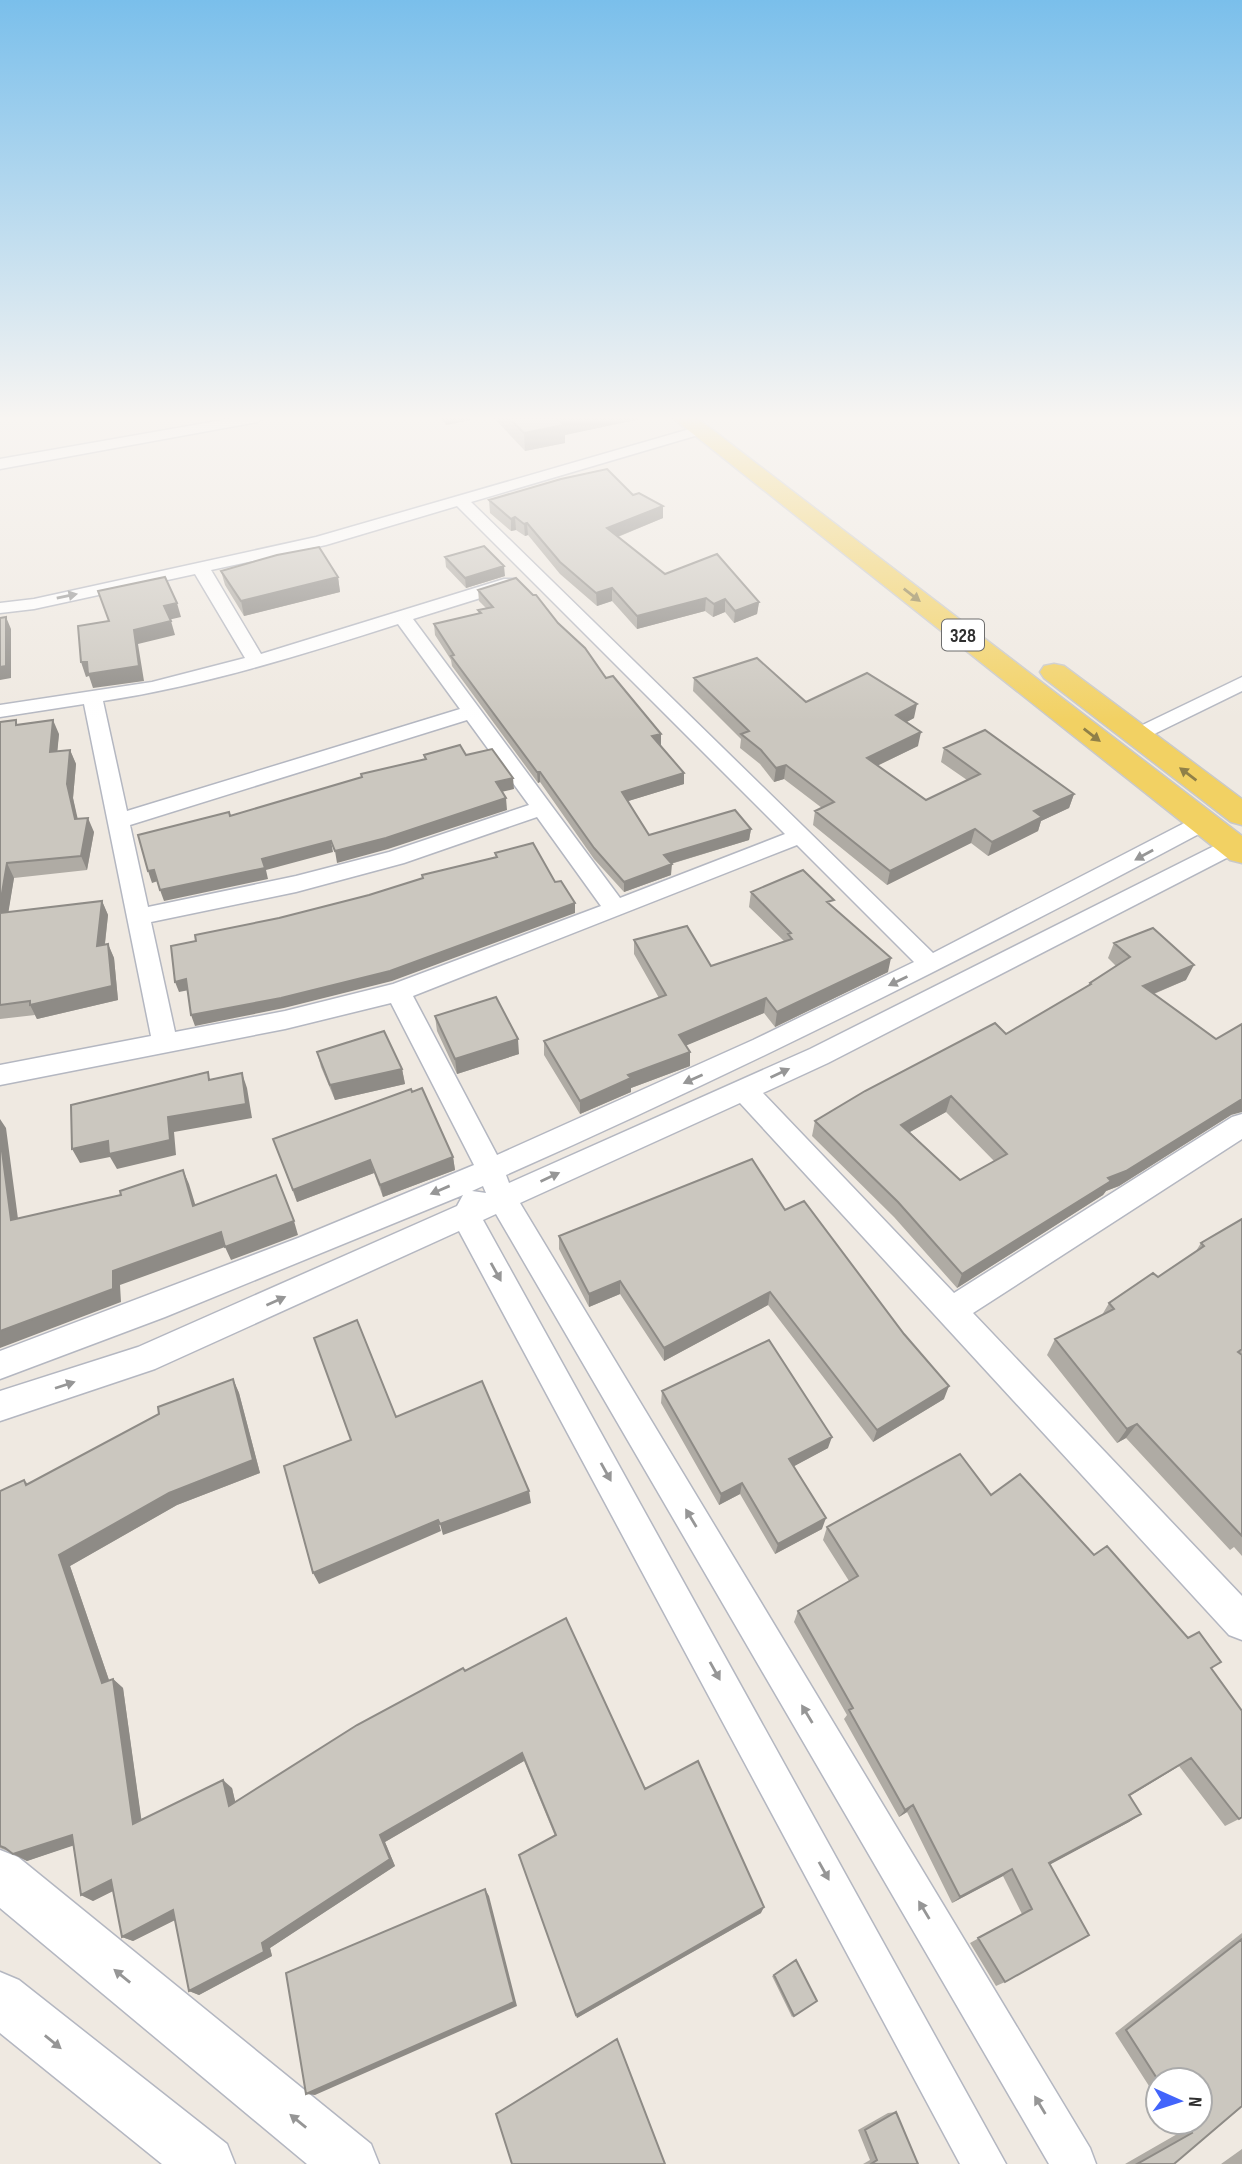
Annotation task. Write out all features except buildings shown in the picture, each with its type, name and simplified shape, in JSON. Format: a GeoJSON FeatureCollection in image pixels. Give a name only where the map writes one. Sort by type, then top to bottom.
{"type":"FeatureCollection","features":[{"type":"Feature","properties":{"kind":"main road","name":"328"},"geometry":{"type":"LineString","coordinates":[[821,519],[1238,849]]}},
{"type":"Feature","properties":{"kind":"main road"},"geometry":{"type":"LineString","coordinates":[[841,519],[950,593]]}},
{"type":"Feature","properties":{"kind":"main road"},"geometry":{"type":"LineString","coordinates":[[1038,660],[1242,815]]}},
{"type":"Feature","properties":{"kind":"street"},"geometry":{"type":"LineString","coordinates":[[0,592],[192,555],[347,519]]}},
{"type":"Feature","properties":{"kind":"street"},"geometry":{"type":"LineString","coordinates":[[0,608],[34,604],[320,541],[398,519]]}},
{"type":"Feature","properties":{"kind":"street"},"geometry":{"type":"LineString","coordinates":[[480,519],[931,965]]}},
{"type":"Feature","properties":{"kind":"street"},"geometry":{"type":"LineString","coordinates":[[200,567],[256,661]]}},
{"type":"Feature","properties":{"kind":"street"},"geometry":{"type":"LineString","coordinates":[[0,711],[153,688],[256,661],[538,574]]}},
{"type":"Feature","properties":{"kind":"street"},"geometry":{"type":"LineString","coordinates":[[402,617],[616,909]]}},
{"type":"Feature","properties":{"kind":"street"},"geometry":{"type":"LineString","coordinates":[[1137,735],[1242,684]]}},
{"type":"Feature","properties":{"kind":"street"},"geometry":{"type":"LineString","coordinates":[[92,697],[165,1043]]}},
{"type":"Feature","properties":{"kind":"street"},"geometry":{"type":"LineString","coordinates":[[118,821],[472,712]]}},
{"type":"Feature","properties":{"kind":"street"},"geometry":{"type":"LineString","coordinates":[[139,917],[296,884],[396,858],[541,808]]}},
{"type":"Feature","properties":{"kind":"street"},"geometry":{"type":"LineString","coordinates":[[0,1406],[144,1359],[466,1216],[496,1184],[1046,908],[1204,822]]}},
{"type":"Feature","properties":{"kind":"street"},"geometry":{"type":"LineString","coordinates":[[0,1075],[285,1020],[398,992],[800,836]]}},
{"type":"Feature","properties":{"kind":"street"},"geometry":{"type":"LineString","coordinates":[[0,1365],[496,1184],[744,1090],[831,1050],[1238,849]]}},
{"type":"Feature","properties":{"kind":"street"},"geometry":{"type":"LineString","coordinates":[[398,992],[496,1184],[1074,2164]]}},
{"type":"Feature","properties":{"kind":"street"},"geometry":{"type":"LineString","coordinates":[[744,1090],[1242,1622]]}},
{"type":"Feature","properties":{"kind":"street"},"geometry":{"type":"LineString","coordinates":[[951,1311],[1242,1125]]}},
{"type":"Feature","properties":{"kind":"street"},"geometry":{"type":"LineString","coordinates":[[466,1216],[984,2164]]}},
{"type":"Feature","properties":{"kind":"street"},"geometry":{"type":"LineString","coordinates":[[0,1875],[351,2164]]}},
{"type":"Feature","properties":{"kind":"street"},"geometry":{"type":"LineString","coordinates":[[0,1999],[207,2164]]}}]}
